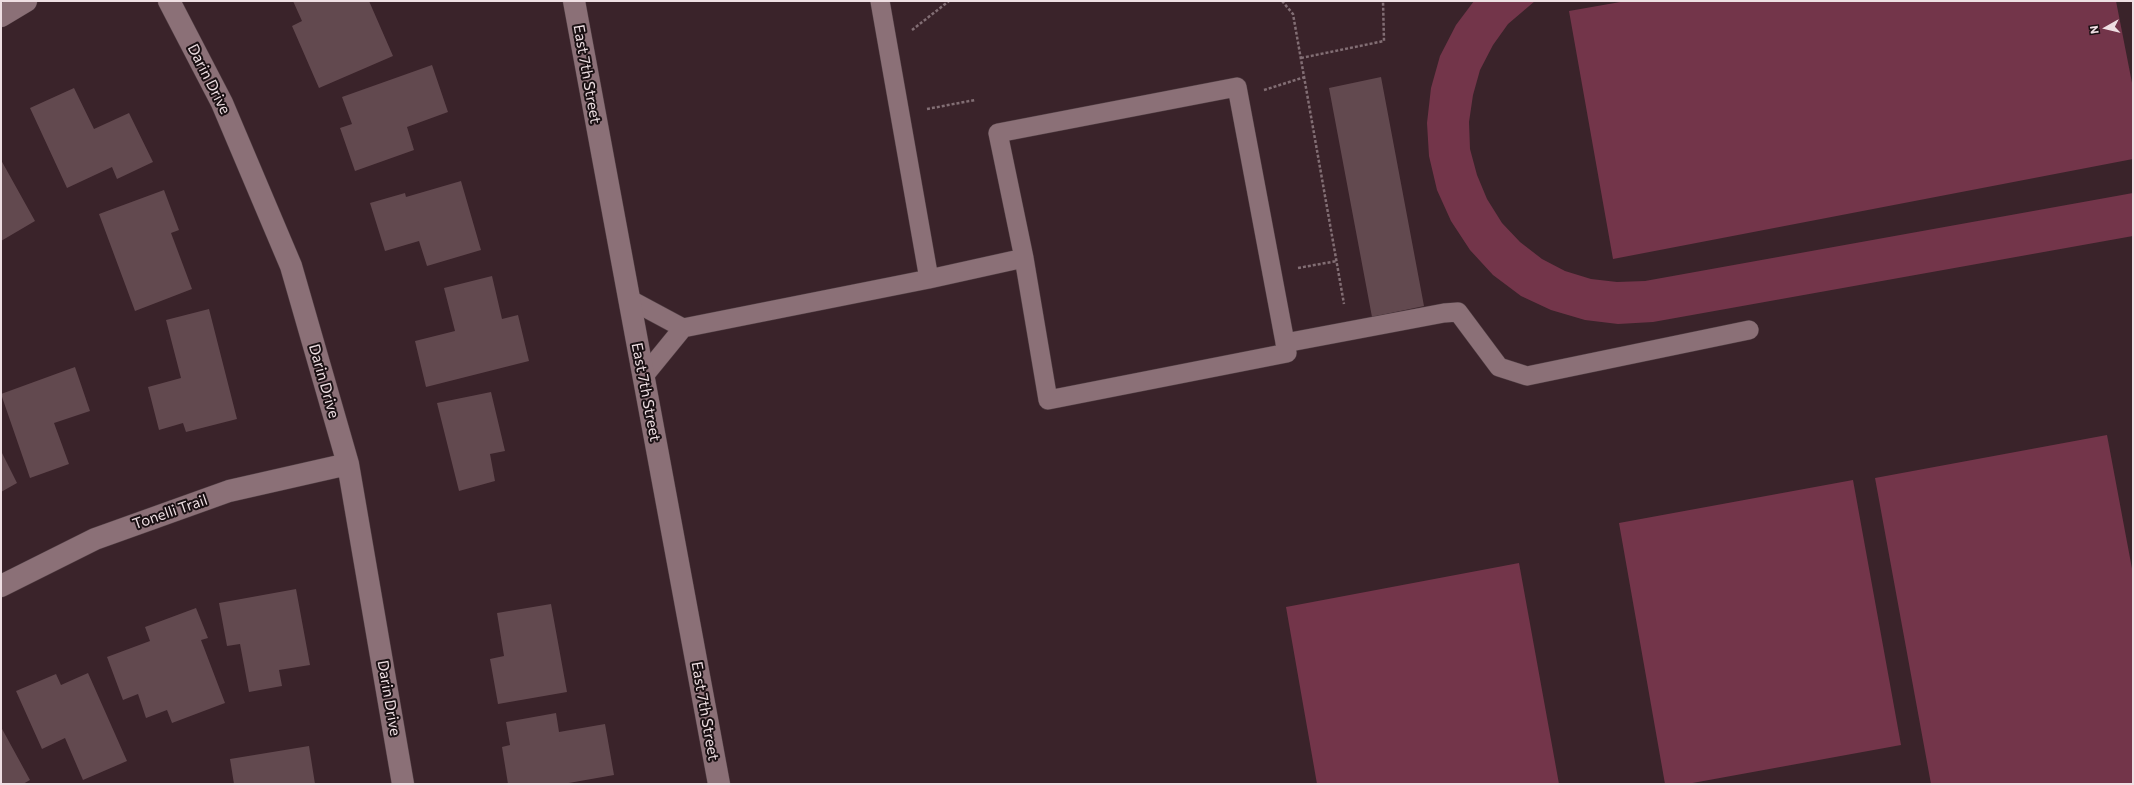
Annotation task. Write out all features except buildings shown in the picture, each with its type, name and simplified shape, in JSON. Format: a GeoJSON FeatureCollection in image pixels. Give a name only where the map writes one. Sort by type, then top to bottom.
{"type":"FeatureCollection","features":[{"type":"Feature","properties":{"kind":"street"},"geometry":{"type":"LineString","coordinates":[[1,16],[26,1]]}},
{"type":"Feature","properties":{"kind":"street","name":"Darin Drive"},"geometry":{"type":"LineString","coordinates":[[169,1],[222,103],[291,266],[348,464],[403,784]]}},
{"type":"Feature","properties":{"kind":"street","name":"East 7th Street"},"geometry":{"type":"LineString","coordinates":[[574,1],[719,784]]}},
{"type":"Feature","properties":{"kind":"street","name":"Tonelli Trail"},"geometry":{"type":"LineString","coordinates":[[1,586],[95,538],[229,491],[348,464]]}},
{"type":"Feature","properties":{"kind":"lane"},"geometry":{"type":"LineString","coordinates":[[880,1],[930,280]]}},
{"type":"Feature","properties":{"kind":"lane"},"geometry":{"type":"LineString","coordinates":[[1237,87],[1239,98],[1287,353],[1048,400],[1024,258],[998,133],[1237,87]]}},
{"type":"Feature","properties":{"kind":"lane"},"geometry":{"type":"LineString","coordinates":[[629,299],[683,328],[930,280],[1024,258]]}},
{"type":"Feature","properties":{"kind":"lane"},"geometry":{"type":"LineString","coordinates":[[1285,343],[1444,313],[1458,312],[1499,367],[1527,376],[1749,330]]}},
{"type":"Feature","properties":{"kind":"lane"},"geometry":{"type":"LineString","coordinates":[[644,377],[683,328]]}},
{"type":"Feature","properties":{"kind":"path"},"geometry":{"type":"LineString","coordinates":[[910,31],[949,1]]}},
{"type":"Feature","properties":{"kind":"path"},"geometry":{"type":"LineString","coordinates":[[1282,1],[1293,14],[1345,308]]}},
{"type":"Feature","properties":{"kind":"path"},"geometry":{"type":"LineString","coordinates":[[1301,58],[1384,41],[1383,1]]}},
{"type":"Feature","properties":{"kind":"path"},"geometry":{"type":"LineString","coordinates":[[1239,98],[1304,77]]}},
{"type":"Feature","properties":{"kind":"path"},"geometry":{"type":"LineString","coordinates":[[924,110],[975,100]]}},
{"type":"Feature","properties":{"kind":"path"},"geometry":{"type":"LineString","coordinates":[[1272,273],[1337,260]]}},
{"type":"Feature","properties":{"kind":"shaded area"},"geometry":{"type":"Polygon","coordinates":[[[1474,1],[1535,1],[1508,24],[1493,45],[1480,70],[1473,95],[1469,122],[1470,149],[1477,175],[1487,199],[1502,223],[1520,242],[1542,259],[1565,271],[1591,279],[1617,282],[1645,281],[2133,193],[2133,236],[1653,322],[1618,324],[1585,320],[1551,310],[1521,296],[1493,275],[1470,250],[1451,221],[1437,190],[1429,156],[1427,123],[1431,88],[1440,56],[1456,25],[1474,1]]]}},
{"type":"Feature","properties":{"kind":"shaded area"},"geometry":{"type":"Polygon","coordinates":[[[1626,1],[2116,1],[2133,88],[2133,159],[1613,259],[1569,11],[1626,1]]]}},
{"type":"Feature","properties":{"kind":"shaded area"},"geometry":{"type":"Polygon","coordinates":[[[2107,435],[2133,574],[2133,784],[1931,784],[1875,478],[2107,435]]]}},
{"type":"Feature","properties":{"kind":"shaded area"},"geometry":{"type":"Polygon","coordinates":[[[1853,480],[1901,745],[1687,784],[1665,784],[1619,523],[1853,480]]]}},
{"type":"Feature","properties":{"kind":"shaded area"},"geometry":{"type":"Polygon","coordinates":[[[1519,563],[1559,784],[1317,784],[1286,607],[1519,563]]]}}]}
